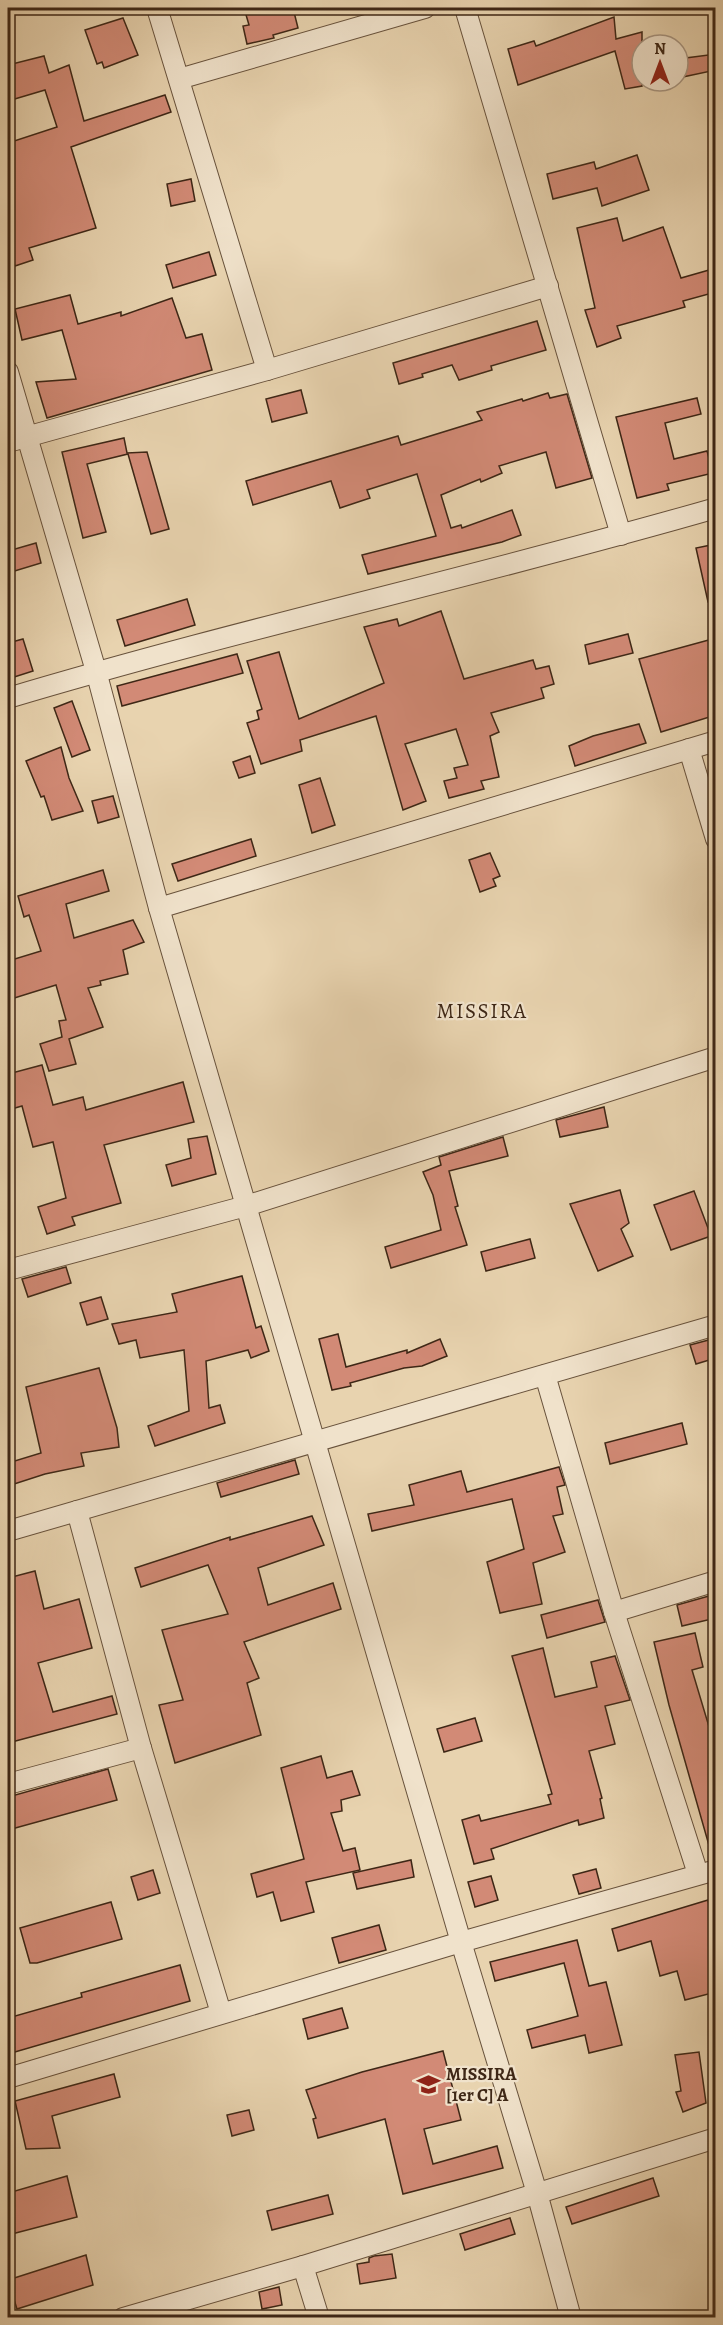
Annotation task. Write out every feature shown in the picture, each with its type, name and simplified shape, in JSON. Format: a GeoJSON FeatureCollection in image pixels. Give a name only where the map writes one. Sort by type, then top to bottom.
{"type":"FeatureCollection","features":[{"type":"Feature","properties":{"kind":"street"},"geometry":{"type":"LineString","coordinates":[[157,8],[267,370]]}},
{"type":"Feature","properties":{"kind":"street"},"geometry":{"type":"LineString","coordinates":[[179,79],[425,8]]}},
{"type":"Feature","properties":{"kind":"street"},"geometry":{"type":"LineString","coordinates":[[465,8],[621,535]]}},
{"type":"Feature","properties":{"kind":"street"},"geometry":{"type":"LineString","coordinates":[[17,439],[267,370],[548,286]]}},
{"type":"Feature","properties":{"kind":"street"},"geometry":{"type":"LineString","coordinates":[[8,372],[17,439],[96,671],[159,908],[461,1942],[537,2193],[571,2318]]}},
{"type":"Feature","properties":{"kind":"street"},"geometry":{"type":"LineString","coordinates":[[8,698],[96,671],[621,535],[716,508]]}},
{"type":"Feature","properties":{"kind":"street"},"geometry":{"type":"LineString","coordinates":[[159,908],[716,741]]}},
{"type":"Feature","properties":{"kind":"street"},"geometry":{"type":"LineString","coordinates":[[689,749],[716,839]]}},
{"type":"Feature","properties":{"kind":"street"},"geometry":{"type":"LineString","coordinates":[[8,1270],[246,1206],[716,1057]]}},
{"type":"Feature","properties":{"kind":"street"},"geometry":{"type":"LineString","coordinates":[[8,1531],[716,1325]]}},
{"type":"Feature","properties":{"kind":"street"},"geometry":{"type":"LineString","coordinates":[[8,2078],[461,1942],[707,1872],[615,1612],[545,1375]]}},
{"type":"Feature","properties":{"kind":"street"},"geometry":{"type":"LineString","coordinates":[[77,1511],[141,1748],[221,2013]]}},
{"type":"Feature","properties":{"kind":"street"},"geometry":{"type":"LineString","coordinates":[[615,1612],[716,1581]]}},
{"type":"Feature","properties":{"kind":"street"},"geometry":{"type":"LineString","coordinates":[[8,1784],[141,1748]]}},
{"type":"Feature","properties":{"kind":"street"},"geometry":{"type":"LineString","coordinates":[[123,2318],[303,2266],[716,2138]]}},
{"type":"Feature","properties":{"kind":"street"},"geometry":{"type":"LineString","coordinates":[[303,2266],[319,2318]]}},
{"type":"Feature","properties":{"kind":"building"},"geometry":{"type":"Polygon","coordinates":[[[244,8],[293,8],[298,28],[273,35],[274,38],[247,44],[243,26],[249,25],[244,8]]]}},
{"type":"Feature","properties":{"kind":"building"},"geometry":{"type":"Polygon","coordinates":[[[614,17],[616,39],[630,35],[630,88],[625,89],[615,51],[518,85],[508,49],[534,41],[536,46],[614,17]]]}},
{"type":"Feature","properties":{"kind":"building"},"geometry":{"type":"Polygon","coordinates":[[[123,18],[138,55],[104,68],[102,62],[97,64],[85,30],[123,18]]]}},
{"type":"Feature","properties":{"kind":"building"},"geometry":{"type":"Polygon","coordinates":[[[716,54],[716,70],[690,75],[690,57],[716,54]]]}},
{"type":"Feature","properties":{"kind":"building"},"geometry":{"type":"Polygon","coordinates":[[[44,56],[49,73],[69,65],[84,121],[165,95],[171,112],[71,147],[96,228],[29,248],[33,260],[15,266],[11,254],[8,255],[8,143],[57,127],[45,90],[8,101],[8,65],[44,56]]]}},
{"type":"Feature","properties":{"kind":"building"},"geometry":{"type":"Polygon","coordinates":[[[637,155],[649,190],[602,206],[597,188],[553,199],[547,174],[594,162],[596,169],[637,155]]]}},
{"type":"Feature","properties":{"kind":"building"},"geometry":{"type":"Polygon","coordinates":[[[191,179],[195,201],[171,206],[167,184],[191,179]]]}},
{"type":"Feature","properties":{"kind":"building"},"geometry":{"type":"Polygon","coordinates":[[[617,218],[623,241],[663,227],[681,278],[716,268],[716,292],[683,301],[685,307],[617,326],[621,338],[597,347],[585,310],[595,308],[577,228],[617,218]]]}},
{"type":"Feature","properties":{"kind":"building"},"geometry":{"type":"Polygon","coordinates":[[[209,252],[216,275],[173,288],[166,265],[209,252]]]}},
{"type":"Feature","properties":{"kind":"building"},"geometry":{"type":"Polygon","coordinates":[[[70,295],[78,324],[121,312],[121,316],[172,298],[186,338],[202,334],[212,370],[47,418],[36,382],[76,379],[62,330],[22,340],[15,309],[70,295]]]}},
{"type":"Feature","properties":{"kind":"building"},"geometry":{"type":"Polygon","coordinates":[[[537,321],[546,350],[491,366],[492,370],[459,380],[452,365],[399,384],[393,363],[537,321]]]}},
{"type":"Feature","properties":{"kind":"building"},"geometry":{"type":"Polygon","coordinates":[[[301,390],[307,413],[272,422],[266,399],[301,390]]]}},
{"type":"Feature","properties":{"kind":"building"},"geometry":{"type":"Polygon","coordinates":[[[548,393],[550,398],[567,394],[592,478],[556,488],[546,452],[499,466],[502,473],[481,482],[480,479],[441,495],[451,528],[461,525],[462,528],[512,510],[521,535],[502,542],[368,574],[362,555],[436,536],[417,474],[367,490],[370,498],[340,508],[331,481],[253,505],[246,481],[398,436],[401,445],[482,420],[477,412],[548,393]]]}},
{"type":"Feature","properties":{"kind":"building"},"geometry":{"type":"Polygon","coordinates":[[[697,398],[701,414],[665,423],[674,459],[707,451],[713,473],[667,484],[669,490],[637,498],[616,417],[697,398]]]}},
{"type":"Feature","properties":{"kind":"building"},"geometry":{"type":"Polygon","coordinates":[[[124,438],[127,453],[147,452],[169,529],[151,534],[128,454],[87,464],[106,532],[83,538],[62,452],[124,438]]]}},
{"type":"Feature","properties":{"kind":"building"},"geometry":{"type":"Polygon","coordinates":[[[36,543],[41,563],[8,573],[8,551],[36,543]]]}},
{"type":"Feature","properties":{"kind":"building"},"geometry":{"type":"Polygon","coordinates":[[[716,544],[716,601],[708,602],[696,548],[716,544]]]}},
{"type":"Feature","properties":{"kind":"building"},"geometry":{"type":"Polygon","coordinates":[[[187,599],[195,625],[125,646],[117,620],[187,599]]]}},
{"type":"Feature","properties":{"kind":"building"},"geometry":{"type":"Polygon","coordinates":[[[441,611],[464,679],[533,660],[536,669],[549,666],[554,684],[541,688],[544,698],[491,713],[499,732],[490,736],[499,777],[481,781],[484,789],[449,798],[444,781],[457,778],[454,768],[468,765],[456,729],[405,744],[426,801],[403,810],[376,716],[300,740],[302,751],[261,764],[247,723],[259,719],[257,711],[262,709],[247,661],[279,652],[299,719],[384,683],[364,627],[397,619],[399,626],[441,611]]]}},
{"type":"Feature","properties":{"kind":"building"},"geometry":{"type":"Polygon","coordinates":[[[628,634],[633,653],[589,664],[585,645],[628,634]]]}},
{"type":"Feature","properties":{"kind":"building"},"geometry":{"type":"Polygon","coordinates":[[[716,638],[716,715],[661,732],[639,659],[716,638]]]}},
{"type":"Feature","properties":{"kind":"building"},"geometry":{"type":"Polygon","coordinates":[[[23,639],[33,671],[8,679],[8,643],[23,639]]]}},
{"type":"Feature","properties":{"kind":"building"},"geometry":{"type":"Polygon","coordinates":[[[237,654],[243,673],[122,706],[117,686],[237,654]]]}},
{"type":"Feature","properties":{"kind":"building"},"geometry":{"type":"Polygon","coordinates":[[[72,701],[90,750],[72,757],[54,708],[72,701]]]}},
{"type":"Feature","properties":{"kind":"building"},"geometry":{"type":"Polygon","coordinates":[[[639,724],[646,743],[575,766],[569,746],[593,736],[639,724]]]}},
{"type":"Feature","properties":{"kind":"building"},"geometry":{"type":"Polygon","coordinates":[[[61,747],[69,778],[83,811],[52,820],[44,796],[41,797],[26,761],[61,747]]]}},
{"type":"Feature","properties":{"kind":"building"},"geometry":{"type":"Polygon","coordinates":[[[250,756],[255,773],[239,778],[233,762],[250,756]]]}},
{"type":"Feature","properties":{"kind":"building"},"geometry":{"type":"Polygon","coordinates":[[[320,778],[335,825],[312,833],[299,785],[320,778]]]}},
{"type":"Feature","properties":{"kind":"building"},"geometry":{"type":"Polygon","coordinates":[[[113,796],[119,817],[98,823],[92,801],[113,796]]]}},
{"type":"Feature","properties":{"kind":"building"},"geometry":{"type":"Polygon","coordinates":[[[251,839],[256,856],[178,881],[172,864],[251,839]]]}},
{"type":"Feature","properties":{"kind":"building"},"geometry":{"type":"Polygon","coordinates":[[[490,853],[500,876],[493,879],[496,886],[480,892],[469,860],[490,853]]]}},
{"type":"Feature","properties":{"kind":"building"},"geometry":{"type":"Polygon","coordinates":[[[103,870],[109,891],[66,904],[74,938],[133,920],[144,942],[123,950],[128,974],[100,981],[101,985],[88,988],[103,1027],[69,1039],[76,1064],[49,1071],[40,1044],[62,1037],[59,1021],[66,1020],[56,985],[8,1000],[8,961],[41,951],[29,915],[24,917],[18,896],[103,870]]]}},
{"type":"Feature","properties":{"kind":"building"},"geometry":{"type":"Polygon","coordinates":[[[42,1065],[53,1105],[83,1097],[86,1110],[183,1082],[194,1122],[104,1145],[121,1203],[72,1217],[75,1225],[47,1234],[38,1207],[66,1198],[53,1142],[33,1147],[22,1106],[8,1110],[8,1074],[42,1065]]]}},
{"type":"Feature","properties":{"kind":"building"},"geometry":{"type":"Polygon","coordinates":[[[604,1107],[608,1127],[560,1137],[556,1120],[604,1107]]]}},
{"type":"Feature","properties":{"kind":"building"},"geometry":{"type":"Polygon","coordinates":[[[207,1136],[216,1174],[172,1186],[166,1165],[191,1158],[188,1139],[207,1136]]]}},
{"type":"Feature","properties":{"kind":"building"},"geometry":{"type":"Polygon","coordinates":[[[503,1137],[508,1156],[449,1171],[458,1206],[455,1207],[467,1245],[391,1268],[385,1247],[441,1230],[433,1195],[423,1172],[441,1165],[439,1157],[503,1137]]]}},
{"type":"Feature","properties":{"kind":"building"},"geometry":{"type":"Polygon","coordinates":[[[620,1190],[629,1223],[621,1229],[633,1256],[598,1271],[570,1204],[620,1190]]]}},
{"type":"Feature","properties":{"kind":"building"},"geometry":{"type":"Polygon","coordinates":[[[694,1191],[711,1236],[671,1250],[654,1205],[694,1191]]]}},
{"type":"Feature","properties":{"kind":"building"},"geometry":{"type":"Polygon","coordinates":[[[530,1239],[535,1258],[486,1271],[481,1252],[530,1239]]]}},
{"type":"Feature","properties":{"kind":"building"},"geometry":{"type":"Polygon","coordinates":[[[66,1267],[71,1283],[28,1297],[22,1279],[66,1267]]]}},
{"type":"Feature","properties":{"kind":"building"},"geometry":{"type":"Polygon","coordinates":[[[242,1276],[256,1328],[261,1326],[269,1351],[251,1358],[248,1350],[206,1361],[209,1408],[220,1405],[225,1423],[155,1446],[148,1426],[189,1411],[184,1350],[140,1358],[136,1340],[119,1344],[112,1324],[177,1312],[172,1294],[242,1276]]]}},
{"type":"Feature","properties":{"kind":"building"},"geometry":{"type":"Polygon","coordinates":[[[101,1297],[108,1319],[87,1325],[80,1303],[101,1297]]]}},
{"type":"Feature","properties":{"kind":"building"},"geometry":{"type":"Polygon","coordinates":[[[338,1334],[346,1367],[407,1350],[407,1353],[440,1339],[447,1356],[422,1366],[404,1368],[332,1390],[319,1339],[338,1334]]]}},
{"type":"Feature","properties":{"kind":"building"},"geometry":{"type":"Polygon","coordinates":[[[716,1338],[716,1358],[696,1364],[690,1345],[716,1338]]]}},
{"type":"Feature","properties":{"kind":"building"},"geometry":{"type":"Polygon","coordinates":[[[99,1368],[117,1428],[119,1447],[81,1453],[84,1466],[45,1474],[8,1486],[8,1463],[41,1453],[26,1387],[99,1368]]]}},
{"type":"Feature","properties":{"kind":"building"},"geometry":{"type":"Polygon","coordinates":[[[682,1423],[687,1444],[610,1464],[605,1443],[682,1423]]]}},
{"type":"Feature","properties":{"kind":"building"},"geometry":{"type":"Polygon","coordinates":[[[295,1460],[299,1474],[221,1497],[217,1483],[295,1460]]]}},
{"type":"Feature","properties":{"kind":"building"},"geometry":{"type":"Polygon","coordinates":[[[559,1467],[565,1485],[557,1487],[563,1514],[553,1516],[565,1552],[533,1563],[542,1604],[500,1613],[487,1562],[524,1549],[512,1499],[372,1531],[368,1514],[414,1505],[409,1485],[461,1471],[467,1492],[559,1467]]]}},
{"type":"Feature","properties":{"kind":"building"},"geometry":{"type":"Polygon","coordinates":[[[312,1516],[324,1545],[258,1568],[268,1605],[333,1583],[341,1609],[244,1642],[259,1678],[247,1683],[261,1735],[175,1763],[159,1705],[183,1700],[162,1630],[228,1614],[208,1565],[141,1587],[135,1568],[230,1537],[230,1540],[312,1516]]]}},
{"type":"Feature","properties":{"kind":"building"},"geometry":{"type":"Polygon","coordinates":[[[35,1571],[44,1609],[79,1599],[92,1648],[38,1663],[53,1712],[112,1696],[117,1714],[8,1743],[8,1578],[35,1571]]]}},
{"type":"Feature","properties":{"kind":"building"},"geometry":{"type":"Polygon","coordinates":[[[716,1594],[716,1618],[682,1626],[677,1605],[716,1594]]]}},
{"type":"Feature","properties":{"kind":"building"},"geometry":{"type":"Polygon","coordinates":[[[598,1600],[605,1622],[547,1638],[541,1615],[598,1600]]]}},
{"type":"Feature","properties":{"kind":"building"},"geometry":{"type":"Polygon","coordinates":[[[695,1633],[703,1667],[692,1670],[716,1750],[716,1848],[710,1849],[669,1705],[654,1642],[695,1633]]]}},
{"type":"Feature","properties":{"kind":"building"},"geometry":{"type":"Polygon","coordinates":[[[543,1648],[555,1697],[597,1687],[591,1662],[615,1656],[630,1700],[605,1706],[615,1744],[589,1751],[602,1798],[600,1799],[604,1818],[579,1825],[578,1820],[491,1849],[494,1859],[474,1864],[462,1820],[479,1815],[481,1821],[551,1804],[548,1795],[552,1794],[512,1656],[543,1648]]]}},
{"type":"Feature","properties":{"kind":"building"},"geometry":{"type":"Polygon","coordinates":[[[475,1718],[482,1741],[444,1752],[437,1729],[475,1718]]]}},
{"type":"Feature","properties":{"kind":"building"},"geometry":{"type":"Polygon","coordinates":[[[321,1756],[327,1778],[352,1771],[360,1795],[341,1800],[342,1811],[331,1813],[343,1851],[355,1848],[360,1870],[306,1882],[314,1912],[281,1921],[273,1892],[257,1897],[251,1874],[304,1859],[281,1768],[321,1756]]]}},
{"type":"Feature","properties":{"kind":"building"},"geometry":{"type":"Polygon","coordinates":[[[108,1769],[117,1800],[8,1830],[8,1797],[108,1769]]]}},
{"type":"Feature","properties":{"kind":"building"},"geometry":{"type":"Polygon","coordinates":[[[411,1860],[414,1877],[357,1889],[353,1873],[411,1860]]]}},
{"type":"Feature","properties":{"kind":"building"},"geometry":{"type":"Polygon","coordinates":[[[596,1869],[601,1888],[579,1894],[573,1875],[596,1869]]]}},
{"type":"Feature","properties":{"kind":"building"},"geometry":{"type":"Polygon","coordinates":[[[153,1870],[160,1893],[138,1900],[131,1877],[153,1870]]]}},
{"type":"Feature","properties":{"kind":"building"},"geometry":{"type":"Polygon","coordinates":[[[491,1876],[498,1900],[475,1907],[468,1882],[491,1876]]]}},
{"type":"Feature","properties":{"kind":"building"},"geometry":{"type":"Polygon","coordinates":[[[708,1900],[711,1913],[716,1912],[716,1992],[685,2000],[677,1971],[660,1976],[651,1941],[618,1951],[612,1929],[708,1900]]]}},
{"type":"Feature","properties":{"kind":"building"},"geometry":{"type":"Polygon","coordinates":[[[111,1902],[122,1939],[30,1963],[20,1928],[111,1902]]]}},
{"type":"Feature","properties":{"kind":"building"},"geometry":{"type":"Polygon","coordinates":[[[379,1925],[386,1950],[339,1963],[332,1938],[379,1925]]]}},
{"type":"Feature","properties":{"kind":"building"},"geometry":{"type":"Polygon","coordinates":[[[577,1940],[589,1986],[606,1982],[622,2045],[589,2053],[585,2035],[532,2048],[527,2030],[578,2016],[564,1963],[495,1981],[490,1962],[577,1940]]]}},
{"type":"Feature","properties":{"kind":"building"},"geometry":{"type":"Polygon","coordinates":[[[180,1965],[190,2001],[8,2054],[8,2018],[82,1997],[81,1993],[180,1965]]]}},
{"type":"Feature","properties":{"kind":"building"},"geometry":{"type":"Polygon","coordinates":[[[342,2008],[348,2028],[308,2039],[303,2019],[342,2008]]]}},
{"type":"Feature","properties":{"kind":"building"},"geometry":{"type":"Polygon","coordinates":[[[443,2051],[461,2120],[424,2129],[433,2164],[497,2146],[503,2168],[403,2194],[385,2119],[318,2138],[313,2119],[316,2118],[306,2090],[362,2072],[443,2051]]]}},
{"type":"Feature","properties":{"kind":"building"},"geometry":{"type":"Polygon","coordinates":[[[699,2052],[706,2103],[683,2112],[676,2092],[681,2091],[675,2055],[699,2052]]]}},
{"type":"Feature","properties":{"kind":"building"},"geometry":{"type":"Polygon","coordinates":[[[114,2074],[120,2097],[52,2116],[60,2148],[26,2149],[15,2101],[114,2074]]]}},
{"type":"Feature","properties":{"kind":"building"},"geometry":{"type":"Polygon","coordinates":[[[249,2110],[254,2130],[232,2136],[227,2115],[249,2110]]]}},
{"type":"Feature","properties":{"kind":"building"},"geometry":{"type":"Polygon","coordinates":[[[67,2176],[77,2217],[8,2235],[8,2193],[67,2176]]]}},
{"type":"Feature","properties":{"kind":"building"},"geometry":{"type":"Polygon","coordinates":[[[653,2178],[659,2196],[572,2224],[566,2207],[653,2178]]]}},
{"type":"Feature","properties":{"kind":"building"},"geometry":{"type":"Polygon","coordinates":[[[328,2195],[333,2214],[272,2230],[267,2211],[328,2195]]]}},
{"type":"Feature","properties":{"kind":"building"},"geometry":{"type":"Polygon","coordinates":[[[510,2218],[515,2234],[465,2250],[460,2234],[510,2218]]]}},
{"type":"Feature","properties":{"kind":"building"},"geometry":{"type":"Polygon","coordinates":[[[392,2254],[396,2278],[360,2284],[357,2264],[369,2262],[369,2258],[374,2256],[392,2254]]]}},
{"type":"Feature","properties":{"kind":"building"},"geometry":{"type":"Polygon","coordinates":[[[86,2255],[93,2285],[17,2309],[8,2280],[86,2255]]]}},
{"type":"Feature","properties":{"kind":"building"},"geometry":{"type":"Polygon","coordinates":[[[279,2287],[282,2305],[262,2309],[259,2292],[279,2287]]]}},
{"type":"Feature","properties":{"kind":"place","name":"MISSIRA [1er C] A"},"geometry":{"type":"Point","coordinates":[428,2084]}},
{"type":"Feature","properties":{"kind":"district","name":"MISSIRA"},"geometry":{"type":"Point","coordinates":[482,1011]}}]}
